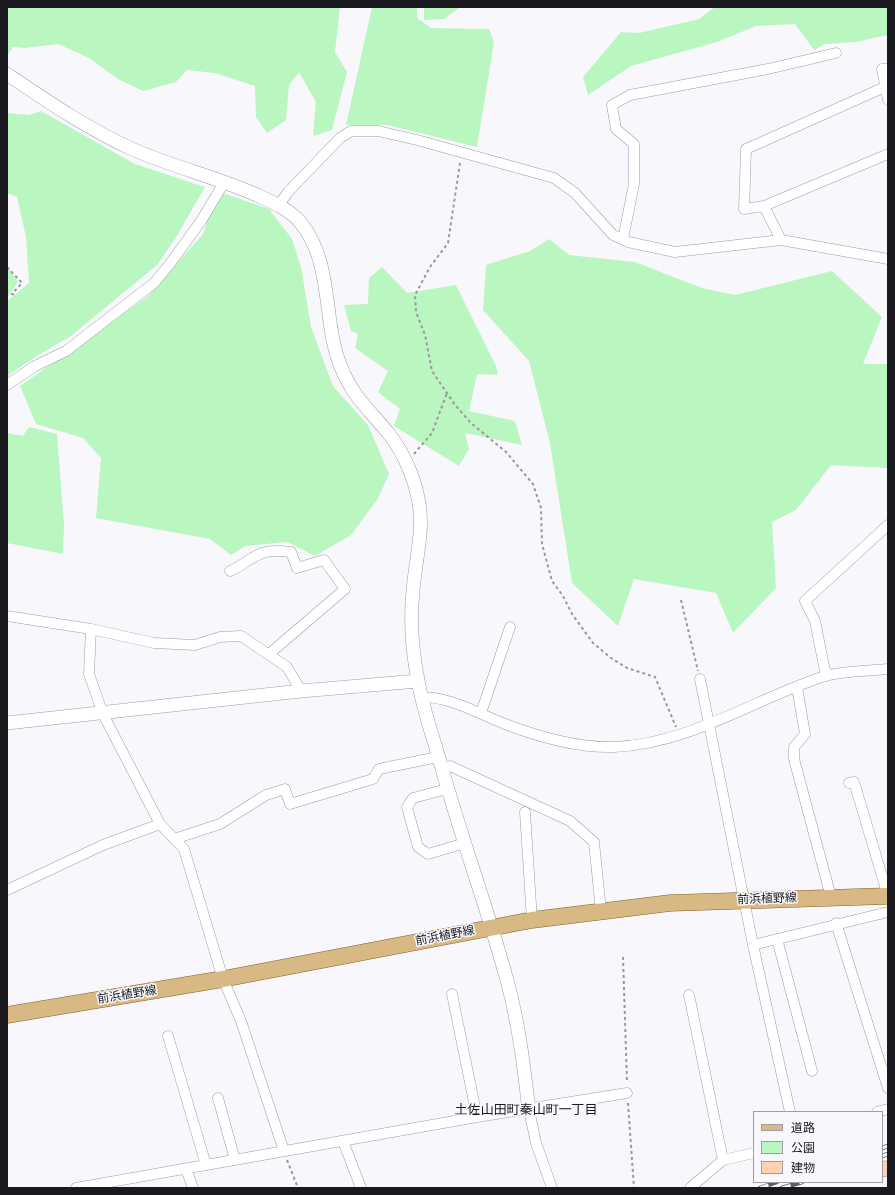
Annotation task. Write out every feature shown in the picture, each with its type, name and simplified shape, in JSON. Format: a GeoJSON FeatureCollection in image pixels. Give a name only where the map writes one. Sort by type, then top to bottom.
{"type":"FeatureCollection","features":[{"type":"Feature","properties":{"kind":"main road","name":"前浜植野線"},"geometry":{"type":"LineString","coordinates":[[7,1015],[223,979],[532,920],[670,903],[888,896]]}},
{"type":"Feature","properties":{"kind":"street"},"geometry":{"type":"LineString","coordinates":[[623,239],[634,184],[634,144],[616,129],[612,105],[630,95],[836,53]]}},
{"type":"Feature","properties":{"kind":"street"},"geometry":{"type":"LineString","coordinates":[[888,69],[882,69],[888,100]]}},
{"type":"Feature","properties":{"kind":"street"},"geometry":{"type":"LineString","coordinates":[[7,74],[90,128],[128,147],[156,160],[225,181],[279,205],[299,221],[311,240],[320,263],[329,310],[332,339],[348,384],[360,402],[390,436],[414,479],[421,523],[411,620],[418,681],[447,789],[509,985],[524,1065],[529,1110],[536,1143],[552,1188]]}},
{"type":"Feature","properties":{"kind":"street"},"geometry":{"type":"LineString","coordinates":[[885,87],[746,149],[744,209],[764,206],[888,154]]}},
{"type":"Feature","properties":{"kind":"street"},"geometry":{"type":"LineString","coordinates":[[279,205],[288,192],[340,138],[351,131],[378,131],[554,178],[575,193],[613,235],[623,239],[675,252],[781,240],[888,259]]}},
{"type":"Feature","properties":{"kind":"street"},"geometry":{"type":"LineString","coordinates":[[7,385],[35,366],[66,351],[154,283],[201,222],[225,181]]}},
{"type":"Feature","properties":{"kind":"street"},"geometry":{"type":"LineString","coordinates":[[764,206],[781,240]]}},
{"type":"Feature","properties":{"kind":"street"},"geometry":{"type":"LineString","coordinates":[[826,676],[815,622],[805,601],[888,525]]}},
{"type":"Feature","properties":{"kind":"street"},"geometry":{"type":"LineString","coordinates":[[230,571],[239,567],[258,554],[268,551],[291,552],[297,568],[324,560],[345,589],[269,654]]}},
{"type":"Feature","properties":{"kind":"street"},"geometry":{"type":"LineString","coordinates":[[7,616],[91,630],[154,643],[195,645],[220,637],[241,636],[287,667],[301,691]]}},
{"type":"Feature","properties":{"kind":"street"},"geometry":{"type":"LineString","coordinates":[[480,713],[510,627]]}},
{"type":"Feature","properties":{"kind":"street"},"geometry":{"type":"LineString","coordinates":[[91,630],[89,674],[103,714],[160,824],[184,849],[223,979],[241,1021],[284,1151]]}},
{"type":"Feature","properties":{"kind":"street"},"geometry":{"type":"LineString","coordinates":[[422,697],[436,697],[506,724],[553,739],[586,746],[614,747],[640,744],[679,735],[826,676],[888,669]]}},
{"type":"Feature","properties":{"kind":"street"},"geometry":{"type":"LineString","coordinates":[[700,679],[752,945],[790,1111]]}},
{"type":"Feature","properties":{"kind":"street"},"geometry":{"type":"LineString","coordinates":[[7,723],[103,714],[301,691],[418,681]]}},
{"type":"Feature","properties":{"kind":"street"},"geometry":{"type":"LineString","coordinates":[[797,687],[805,734],[794,747],[794,759],[831,897]]}},
{"type":"Feature","properties":{"kind":"street"},"geometry":{"type":"LineString","coordinates":[[174,839],[220,824],[266,795],[285,789],[290,804],[373,779],[379,769],[440,763],[450,766],[570,821],[594,842],[601,911]]}},
{"type":"Feature","properties":{"kind":"street"},"geometry":{"type":"LineString","coordinates":[[848,783],[854,782],[888,896]]}},
{"type":"Feature","properties":{"kind":"street"},"geometry":{"type":"LineString","coordinates":[[447,789],[413,798],[407,807],[418,847],[428,854],[465,843]]}},
{"type":"Feature","properties":{"kind":"street"},"geometry":{"type":"LineString","coordinates":[[525,812],[532,920]]}},
{"type":"Feature","properties":{"kind":"street"},"geometry":{"type":"LineString","coordinates":[[7,890],[103,845],[160,824]]}},
{"type":"Feature","properties":{"kind":"street"},"geometry":{"type":"LineString","coordinates":[[752,945],[888,912]]}},
{"type":"Feature","properties":{"kind":"street"},"geometry":{"type":"LineString","coordinates":[[836,924],[888,1088]]}},
{"type":"Feature","properties":{"kind":"street"},"geometry":{"type":"LineString","coordinates":[[777,939],[812,1070]]}},
{"type":"Feature","properties":{"kind":"street"},"geometry":{"type":"LineString","coordinates":[[452,994],[477,1117]]}},
{"type":"Feature","properties":{"kind":"street"},"geometry":{"type":"LineString","coordinates":[[689,995],[723,1160]]}},
{"type":"Feature","properties":{"kind":"street"},"geometry":{"type":"LineString","coordinates":[[168,1036],[206,1165]]}},
{"type":"Feature","properties":{"kind":"street"},"geometry":{"type":"LineString","coordinates":[[76,1188],[104,1186],[186,1168],[477,1117],[529,1110],[627,1093]]}},
{"type":"Feature","properties":{"kind":"street"},"geometry":{"type":"LineString","coordinates":[[218,1098],[235,1160]]}},
{"type":"Feature","properties":{"kind":"street"},"geometry":{"type":"LineString","coordinates":[[343,1141],[361,1188]]}},
{"type":"Feature","properties":{"kind":"street"},"geometry":{"type":"LineString","coordinates":[[690,1188],[723,1160],[753,1153]]}},
{"type":"Feature","properties":{"kind":"street"},"geometry":{"type":"LineString","coordinates":[[186,1168],[192,1188]]}},
{"type":"Feature","properties":{"kind":"path"},"geometry":{"type":"LineString","coordinates":[[461,152],[448,243],[430,267],[415,295],[416,312],[425,335],[432,371],[447,393],[472,423],[506,452],[533,484],[541,508],[542,544],[552,581],[563,596],[572,614],[593,643],[611,658],[627,668],[655,677],[679,735]]}},
{"type":"Feature","properties":{"kind":"path"},"geometry":{"type":"LineString","coordinates":[[7,267],[22,283],[12,294],[16,295]]}},
{"type":"Feature","properties":{"kind":"path"},"geometry":{"type":"LineString","coordinates":[[406,464],[432,433],[447,393]]}},
{"type":"Feature","properties":{"kind":"path"},"geometry":{"type":"LineString","coordinates":[[681,600],[700,679]]}},
{"type":"Feature","properties":{"kind":"path"},"geometry":{"type":"LineString","coordinates":[[623,957],[627,1093],[634,1188]]}},
{"type":"Feature","properties":{"kind":"path"},"geometry":{"type":"LineString","coordinates":[[284,1151],[298,1188]]}},
{"type":"Feature","properties":{"kind":"green space"},"geometry":{"type":"Polygon","coordinates":[[[7,7],[340,7],[335,52],[347,72],[332,130],[313,136],[316,102],[299,72],[289,85],[286,120],[267,133],[256,117],[255,86],[215,73],[187,70],[176,82],[143,91],[118,79],[89,58],[58,44],[24,48],[13,47],[7,56],[7,7]]]}},
{"type":"Feature","properties":{"kind":"green space"},"geometry":{"type":"Polygon","coordinates":[[[372,7],[417,7],[417,18],[431,28],[489,29],[494,42],[477,147],[387,125],[346,125],[372,7]]]}},
{"type":"Feature","properties":{"kind":"green space"},"geometry":{"type":"Polygon","coordinates":[[[424,7],[460,7],[444,19],[424,20],[424,7]]]}},
{"type":"Feature","properties":{"kind":"green space"},"geometry":{"type":"Polygon","coordinates":[[[715,7],[888,7],[888,35],[855,42],[825,44],[814,50],[795,24],[756,26],[717,42],[631,66],[588,95],[583,77],[621,32],[639,33],[699,19],[715,7]]]}},
{"type":"Feature","properties":{"kind":"green space"},"geometry":{"type":"Polygon","coordinates":[[[41,111],[135,164],[205,187],[175,239],[157,265],[71,336],[40,354],[10,374],[7,378],[7,301],[29,283],[26,237],[17,197],[7,193],[7,113],[29,115],[41,111]]]}},
{"type":"Feature","properties":{"kind":"green space"},"geometry":{"type":"Polygon","coordinates":[[[217,191],[269,209],[292,239],[301,267],[311,327],[333,386],[368,425],[389,474],[377,500],[351,535],[315,556],[287,542],[246,546],[231,555],[210,539],[96,518],[101,458],[83,438],[36,424],[20,386],[147,297],[203,234],[217,191]]]}},
{"type":"Feature","properties":{"kind":"green space"},"geometry":{"type":"Polygon","coordinates":[[[549,239],[569,255],[635,262],[702,288],[735,295],[832,271],[882,317],[863,364],[888,364],[888,468],[831,465],[796,510],[772,522],[776,588],[733,633],[716,593],[634,579],[618,626],[572,583],[550,443],[529,361],[483,310],[486,265],[530,251],[549,239]]]}},
{"type":"Feature","properties":{"kind":"green space"},"geometry":{"type":"Polygon","coordinates":[[[7,265],[18,282],[7,298],[7,265]]]}},
{"type":"Feature","properties":{"kind":"green space"},"geometry":{"type":"Polygon","coordinates":[[[382,267],[407,293],[456,285],[496,366],[498,375],[477,374],[469,411],[515,421],[522,445],[465,433],[469,449],[459,466],[394,426],[400,409],[378,392],[388,371],[355,348],[358,334],[351,331],[344,305],[368,304],[369,278],[382,267]]]}},
{"type":"Feature","properties":{"kind":"green space"},"geometry":{"type":"Polygon","coordinates":[[[29,427],[57,434],[64,525],[63,554],[7,543],[7,433],[23,436],[29,427]]]}},
{"type":"Feature","properties":{"kind":"building"},"geometry":{"type":"Polygon","coordinates":[[[888,1161],[888,1176],[883,1177],[883,1162],[888,1161]]]}},
{"type":"Feature","properties":{"kind":"railway"},"geometry":{"type":"LineString","coordinates":[[883,1148],[888,1146]]}},
{"type":"Feature","properties":{"kind":"railway"},"geometry":{"type":"LineString","coordinates":[[883,1156],[888,1154]]}},
{"type":"Feature","properties":{"kind":"railway"},"geometry":{"type":"LineString","coordinates":[[760,1188],[774,1183]]}},
{"type":"Feature","properties":{"kind":"railway"},"geometry":{"type":"LineString","coordinates":[[782,1188],[799,1183]]}},
{"type":"Feature","properties":{"kind":"district","name":"土佐山田町秦山町一丁目"},"geometry":{"type":"Point","coordinates":[526,1110]}}]}
